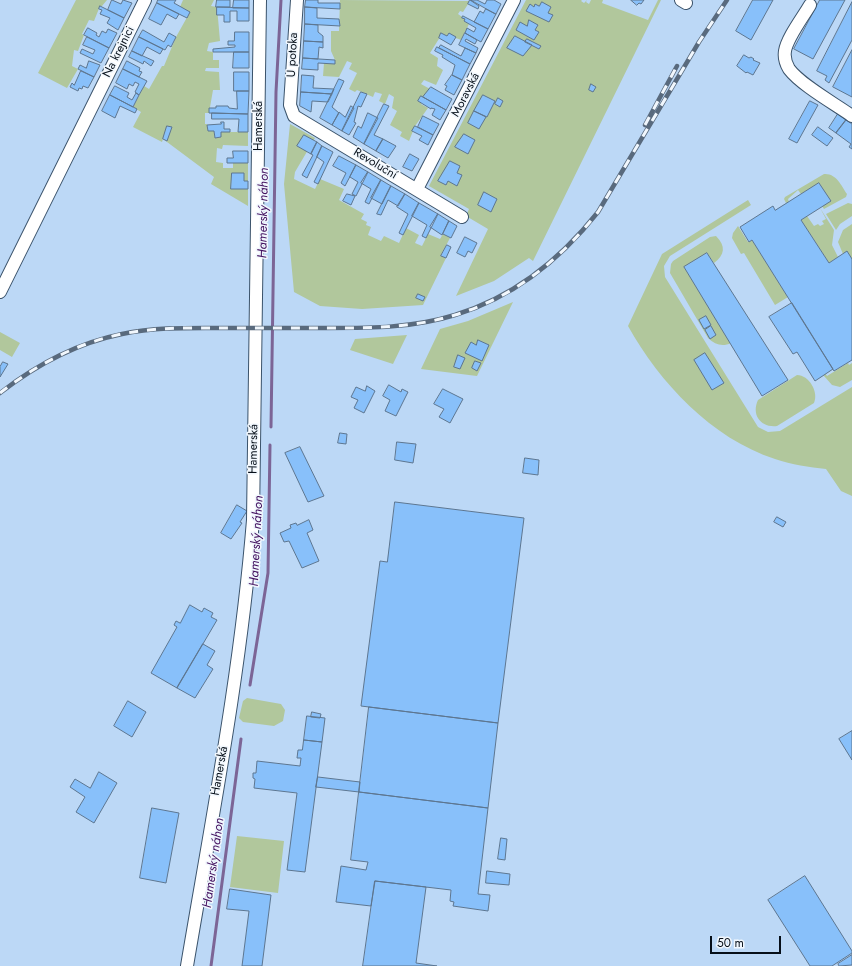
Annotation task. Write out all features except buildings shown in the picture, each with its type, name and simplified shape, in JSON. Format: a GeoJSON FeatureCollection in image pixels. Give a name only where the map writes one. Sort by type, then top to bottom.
{"type":"FeatureCollection","features":[{"type":"Feature","properties":{"kind":"street","name":"Na krejnici"},"geometry":{"type":"LineString","coordinates":[[0,292],[145,0]]}},
{"type":"Feature","properties":{"kind":"street","name":"Hamerská"},"geometry":{"type":"LineString","coordinates":[[187,966],[228,725],[249,565],[253,520],[260,0]]}},
{"type":"Feature","properties":{"kind":"street","name":"U potoka"},"geometry":{"type":"LineString","coordinates":[[291,110],[297,0]]}},
{"type":"Feature","properties":{"kind":"street","name":"Moravská"},"geometry":{"type":"LineString","coordinates":[[417,189],[514,0]]}},
{"type":"Feature","properties":{"kind":"street"},"geometry":{"type":"LineString","coordinates":[[810,5],[787,46],[785,57],[787,64],[789,69],[805,83],[852,116]]}},
{"type":"Feature","properties":{"kind":"street","name":"Revoluční"},"geometry":{"type":"LineString","coordinates":[[291,110],[297,118],[462,217]]}},
{"type":"Feature","properties":{"kind":"green space"},"geometry":{"type":"Polygon","coordinates":[[[76,0],[107,0],[102,6],[100,6],[94,21],[89,20],[82,34],[84,35],[78,51],[74,50],[72,66],[78,69],[67,88],[38,73],[76,0]]]}},
{"type":"Feature","properties":{"kind":"green space"},"geometry":{"type":"Polygon","coordinates":[[[183,0],[214,0],[211,6],[217,7],[220,41],[209,43],[207,51],[213,52],[213,60],[219,60],[219,68],[206,68],[205,71],[219,72],[220,90],[213,90],[209,113],[205,113],[205,124],[207,124],[208,131],[214,131],[215,138],[221,137],[221,132],[248,132],[248,146],[223,145],[222,149],[217,148],[216,162],[223,163],[223,168],[233,168],[233,163],[248,163],[248,181],[244,181],[244,173],[232,173],[231,188],[248,189],[248,206],[211,184],[214,177],[163,139],[162,142],[133,127],[141,112],[133,107],[144,86],[149,89],[162,66],[164,66],[176,37],[190,12],[180,7],[183,0]]]}},
{"type":"Feature","properties":{"kind":"green space"},"geometry":{"type":"Polygon","coordinates":[[[340,0],[470,1],[463,12],[460,11],[458,14],[469,24],[461,40],[442,34],[430,53],[438,58],[437,66],[443,70],[436,85],[424,80],[421,84],[430,89],[421,104],[428,108],[415,126],[409,141],[400,136],[402,132],[390,125],[397,111],[392,108],[394,97],[389,94],[385,104],[379,101],[382,94],[375,92],[373,97],[357,90],[355,92],[349,89],[357,73],[349,69],[352,63],[347,61],[339,77],[323,76],[324,63],[335,63],[331,51],[331,31],[339,31],[340,0]]]}},
{"type":"Feature","properties":{"kind":"green space"},"geometry":{"type":"Polygon","coordinates":[[[526,0],[582,0],[581,1],[584,3],[587,0],[586,2],[589,4],[591,0],[603,0],[602,3],[648,20],[658,0],[661,0],[533,261],[529,258],[494,281],[456,296],[488,229],[466,216],[469,209],[429,186],[526,0]]]}},
{"type":"Feature","properties":{"kind":"green space"},"geometry":{"type":"Polygon","coordinates":[[[290,124],[315,138],[295,172],[294,179],[315,189],[320,179],[344,189],[339,200],[364,214],[361,219],[367,222],[366,225],[371,227],[368,235],[381,241],[384,236],[399,243],[406,228],[419,235],[415,243],[422,246],[428,234],[440,239],[443,234],[450,238],[441,255],[446,258],[423,305],[362,309],[320,306],[294,292],[284,184],[290,124]]]}},
{"type":"Feature","properties":{"kind":"green space"},"geometry":{"type":"Polygon","coordinates":[[[824,174],[832,175],[838,180],[847,194],[846,197],[824,209],[822,206],[830,201],[819,183],[801,194],[798,190],[788,199],[789,202],[786,203],[784,199],[785,197],[824,174]]]}},
{"type":"Feature","properties":{"kind":"green space"},"geometry":{"type":"Polygon","coordinates":[[[748,200],[751,205],[670,256],[664,266],[665,277],[758,427],[768,432],[780,431],[852,387],[852,496],[841,491],[826,469],[807,467],[781,461],[752,450],[709,423],[672,388],[655,368],[628,326],[662,254],[748,200]]]}},
{"type":"Feature","properties":{"kind":"green space"},"geometry":{"type":"Polygon","coordinates":[[[848,203],[852,204],[852,216],[840,224],[836,230],[826,214],[848,203]]]}},
{"type":"Feature","properties":{"kind":"green space"},"geometry":{"type":"Polygon","coordinates":[[[820,208],[834,230],[832,245],[838,257],[829,263],[801,220],[807,216],[814,226],[824,224],[822,221],[826,219],[820,208]]]}},
{"type":"Feature","properties":{"kind":"green space"},"geometry":{"type":"Polygon","coordinates":[[[852,224],[852,259],[843,254],[838,242],[843,230],[852,224]]]}},
{"type":"Feature","properties":{"kind":"green space"},"geometry":{"type":"Polygon","coordinates":[[[738,226],[748,242],[752,240],[788,297],[775,305],[744,253],[741,254],[732,238],[733,233],[738,226]]]}},
{"type":"Feature","properties":{"kind":"green space"},"geometry":{"type":"Polygon","coordinates":[[[716,236],[723,247],[722,254],[718,260],[714,263],[707,253],[684,267],[731,343],[725,345],[716,344],[708,338],[670,273],[671,264],[673,261],[710,237],[716,236]]]}},
{"type":"Feature","properties":{"kind":"green space"},"geometry":{"type":"Polygon","coordinates":[[[513,302],[477,376],[421,369],[440,329],[468,321],[513,302]]]}},
{"type":"Feature","properties":{"kind":"green space"},"geometry":{"type":"Polygon","coordinates":[[[0,332],[20,343],[12,357],[0,350],[0,332]]]}},
{"type":"Feature","properties":{"kind":"green space"},"geometry":{"type":"Polygon","coordinates":[[[407,335],[393,364],[350,350],[355,339],[407,335]]]}},
{"type":"Feature","properties":{"kind":"green space"},"geometry":{"type":"Polygon","coordinates":[[[848,363],[849,365],[852,363],[852,380],[840,387],[832,385],[824,376],[825,373],[827,376],[848,363]]]}},
{"type":"Feature","properties":{"kind":"green space"},"geometry":{"type":"Polygon","coordinates":[[[797,375],[805,378],[812,385],[815,394],[814,403],[777,426],[762,423],[756,411],[758,400],[797,375]]]}},
{"type":"Feature","properties":{"kind":"green space"},"geometry":{"type":"Polygon","coordinates":[[[247,698],[281,704],[285,710],[283,721],[274,726],[243,722],[239,718],[243,701],[247,698]]]}},
{"type":"Feature","properties":{"kind":"green space"},"geometry":{"type":"Polygon","coordinates":[[[237,836],[284,841],[278,893],[230,887],[237,836]]]}},
{"type":"Feature","properties":{"kind":"waterway","name":"Hamerský náhon"},"geometry":{"type":"LineString","coordinates":[[271,427],[276,92],[281,0]]}},
{"type":"Feature","properties":{"kind":"waterway","name":"Hamerský náhon"},"geometry":{"type":"LineString","coordinates":[[250,685],[268,573],[270,445]]}},
{"type":"Feature","properties":{"kind":"waterway","name":"Hamerský náhon"},"geometry":{"type":"LineString","coordinates":[[211,966],[241,739]]}},
{"type":"Feature","properties":{"kind":"railway"},"geometry":{"type":"LineString","coordinates":[[0,393],[28,373],[58,356],[89,343],[122,334],[173,328],[344,328],[408,325],[455,315],[497,298],[534,275],[552,261],[568,246],[598,212],[699,42],[727,0]]}},
{"type":"Feature","properties":{"kind":"railway"},"geometry":{"type":"LineString","coordinates":[[645,125],[677,66]]}}]}
